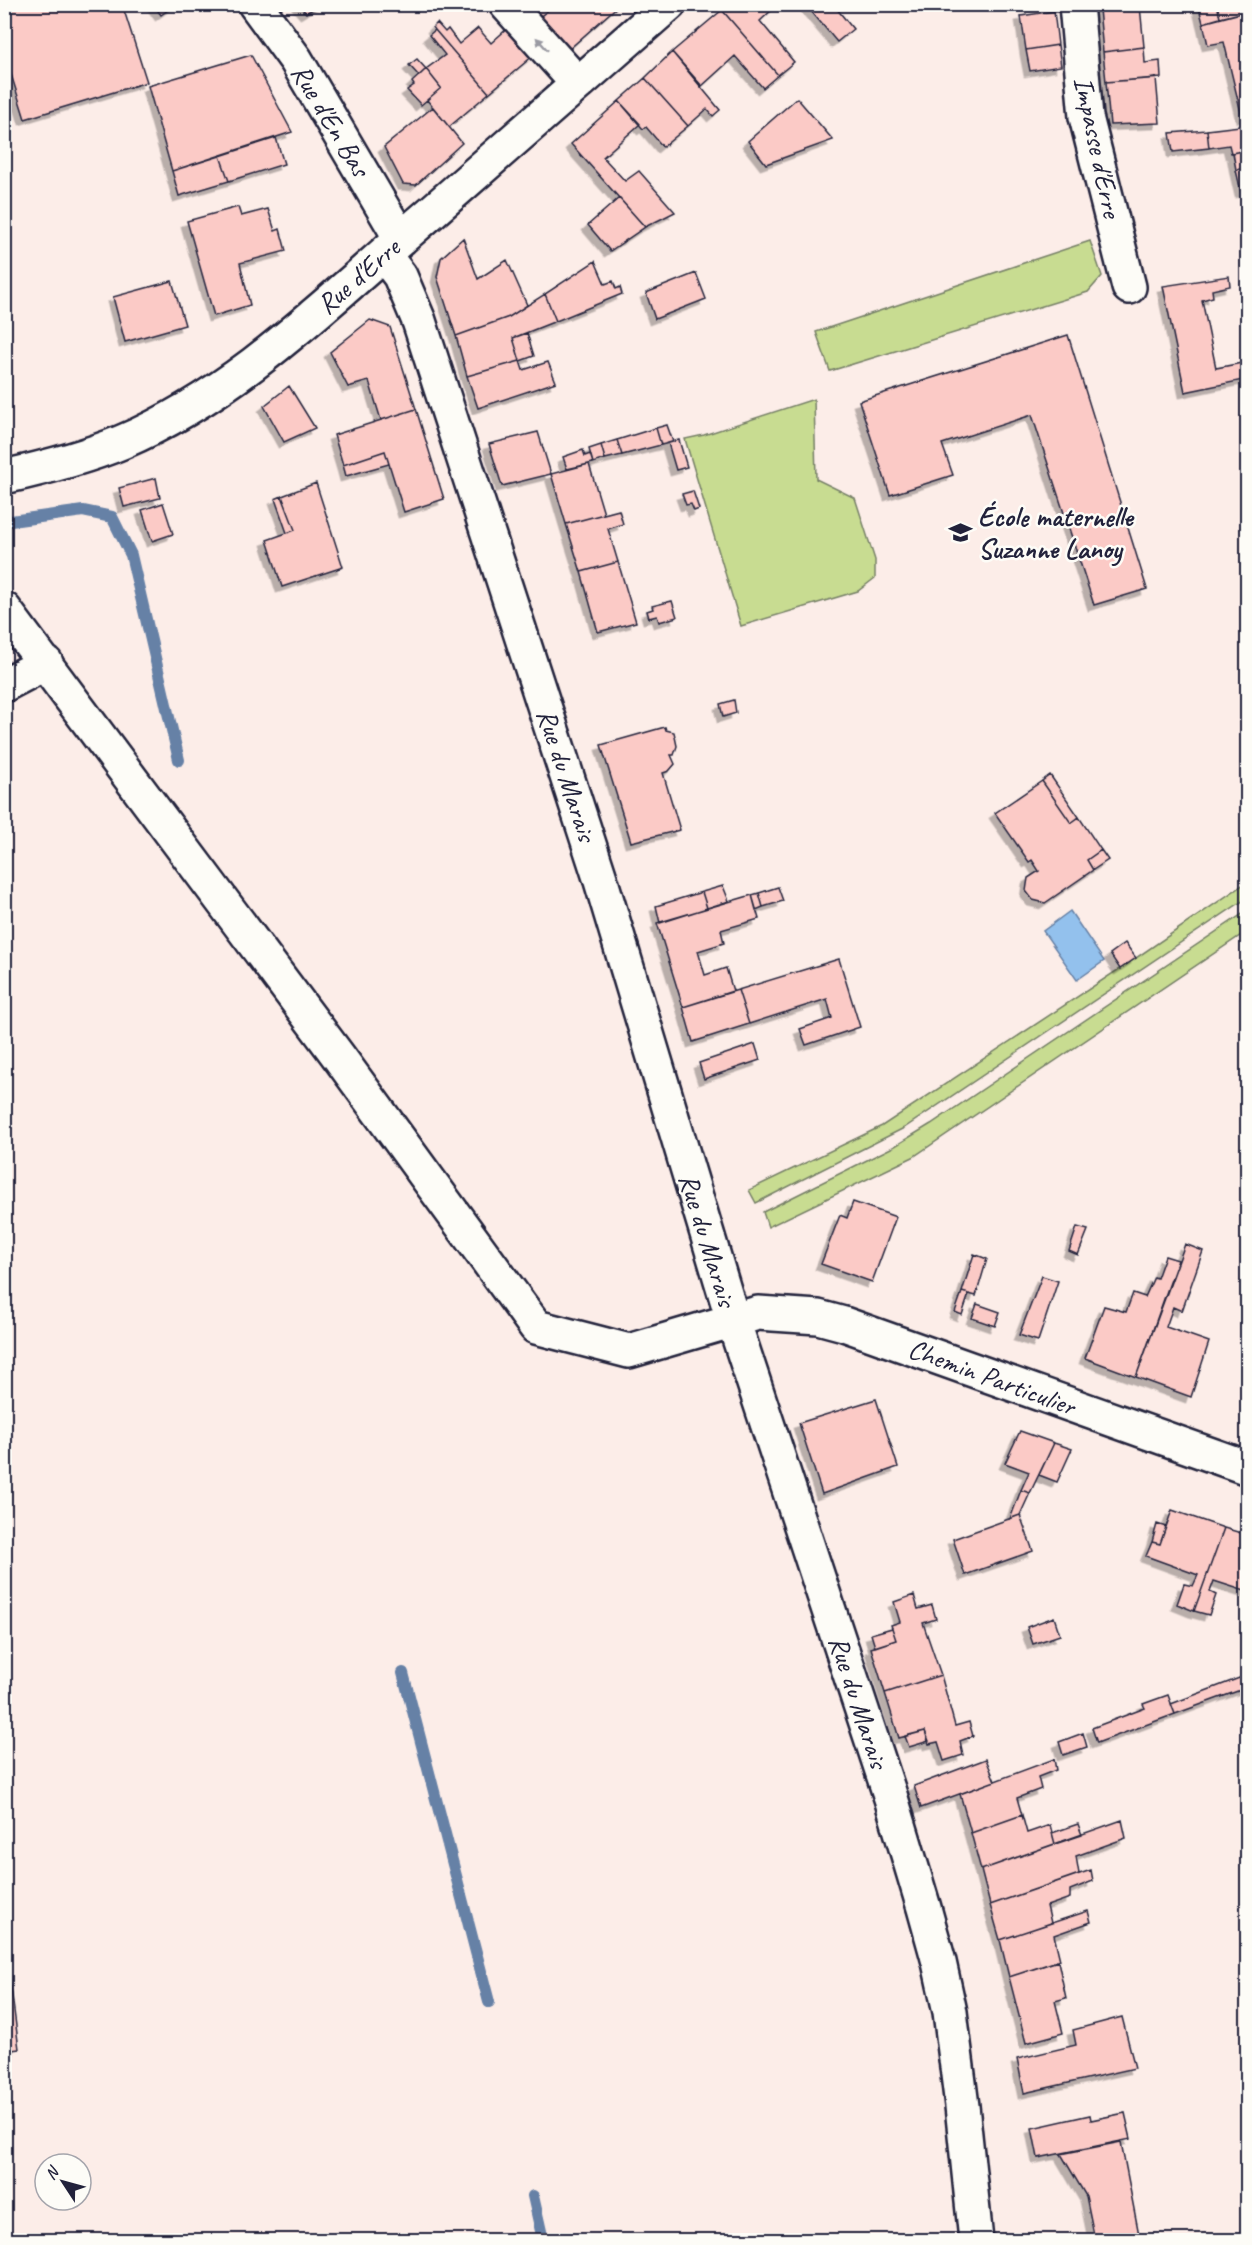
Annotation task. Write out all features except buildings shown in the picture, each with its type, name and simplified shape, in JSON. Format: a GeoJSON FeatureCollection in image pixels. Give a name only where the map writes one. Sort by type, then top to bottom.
{"type":"FeatureCollection","features":[{"type":"Feature","properties":{"kind":"street","name":"Rue d'En Bas"},"geometry":{"type":"LineString","coordinates":[[255,4],[296,60],[392,247]]}},
{"type":"Feature","properties":{"kind":"street"},"geometry":{"type":"LineString","coordinates":[[506,4],[579,84]]}},
{"type":"Feature","properties":{"kind":"street","name":"Rue d'Erre"},"geometry":{"type":"LineString","coordinates":[[4,477],[89,454],[121,442],[185,411],[217,391],[254,364],[392,247],[669,4]]}},
{"type":"Feature","properties":{"kind":"street","name":"Impasse d'Erre"},"geometry":{"type":"LineString","coordinates":[[1076,4],[1086,117],[1129,287]]}},
{"type":"Feature","properties":{"kind":"street","name":"Rue du Marais"},"geometry":{"type":"LineString","coordinates":[[392,247],[399,276],[419,321],[516,616],[618,934],[733,1320],[891,1798],[939,1962],[957,2060],[976,2241]]}},
{"type":"Feature","properties":{"kind":"street","name":"Chemin Particulier"},"geometry":{"type":"LineString","coordinates":[[4,609],[339,1057],[536,1327],[628,1351],[758,1313],[818,1317],[844,1324],[1248,1468]]}},
{"type":"Feature","properties":{"kind":"street"},"geometry":{"type":"LineString","coordinates":[[4,685],[46,663]]}},
{"type":"Feature","properties":{"kind":"green space"},"geometry":{"type":"Polygon","coordinates":[[[1090,241],[1102,276],[1088,292],[830,371],[816,332],[1090,241]]]}},
{"type":"Feature","properties":{"kind":"green space"},"geometry":{"type":"Polygon","coordinates":[[[814,399],[816,479],[855,498],[875,560],[875,578],[858,591],[741,626],[685,439],[704,435],[814,399]]]}},
{"type":"Feature","properties":{"kind":"green space"},"geometry":{"type":"Polygon","coordinates":[[[1247,882],[1247,898],[904,1128],[756,1203],[749,1190],[882,1126],[1247,882]]]}},
{"type":"Feature","properties":{"kind":"green space"},"geometry":{"type":"Polygon","coordinates":[[[1247,911],[1247,931],[913,1157],[768,1227],[763,1212],[895,1146],[931,1124],[1247,911]]]}},
{"type":"Feature","properties":{"kind":"water"},"geometry":{"type":"Polygon","coordinates":[[[1070,911],[1104,961],[1077,980],[1043,931],[1070,911]]]}},
{"type":"Feature","properties":{"kind":"waterway"},"geometry":{"type":"LineString","coordinates":[[4,522],[83,511],[112,517],[131,555],[179,760]]}},
{"type":"Feature","properties":{"kind":"waterway"},"geometry":{"type":"LineString","coordinates":[[403,1673],[489,2002]]}},
{"type":"Feature","properties":{"kind":"waterway"},"geometry":{"type":"LineString","coordinates":[[533,2196],[543,2240]]}},
{"type":"Feature","properties":{"kind":"place","name":"École maternelle Suzanne Lanoy"},"geometry":{"type":"Point","coordinates":[960,532]}}]}
